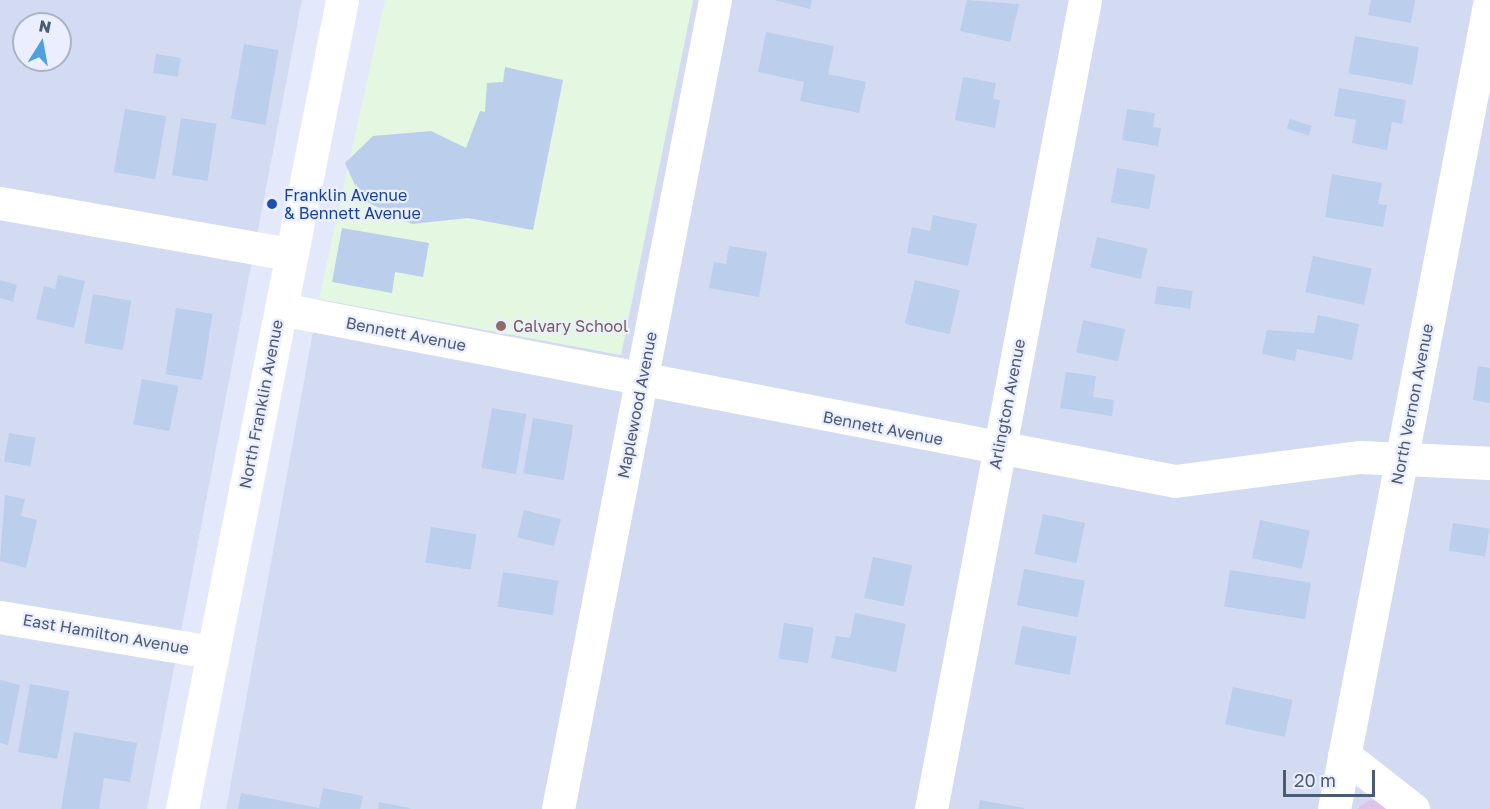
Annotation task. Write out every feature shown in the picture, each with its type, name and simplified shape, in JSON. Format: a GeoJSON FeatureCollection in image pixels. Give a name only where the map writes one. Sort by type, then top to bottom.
{"type":"FeatureCollection","features":[{"type":"Feature","properties":{"kind":"street","name":"North Franklin Avenue"},"geometry":{"type":"LineString","coordinates":[[182,809],[342,0]]}},
{"type":"Feature","properties":{"kind":"street","name":"Maplewood Avenue"},"geometry":{"type":"LineString","coordinates":[[558,809],[715,0]]}},
{"type":"Feature","properties":{"kind":"street","name":"Arlington Avenue"},"geometry":{"type":"LineString","coordinates":[[931,809],[1085,0]]}},
{"type":"Feature","properties":{"kind":"street","name":"North Vernon Avenue"},"geometry":{"type":"LineString","coordinates":[[1334,809],[1490,0]]}},
{"type":"Feature","properties":{"kind":"street"},"geometry":{"type":"LineString","coordinates":[[0,203],[290,254]]}},
{"type":"Feature","properties":{"kind":"street","name":"Bennett Avenue"},"geometry":{"type":"LineString","coordinates":[[281,309],[998,451],[1175,481],[1360,457],[1490,463]]}},
{"type":"Feature","properties":{"kind":"street","name":"East Hamilton Avenue"},"geometry":{"type":"LineString","coordinates":[[0,616],[212,652]]}},
{"type":"Feature","properties":{"kind":"street"},"geometry":{"type":"LineString","coordinates":[[1344,755],[1413,809]]}},
{"type":"Feature","properties":{"kind":"shaded area"},"geometry":{"type":"Polygon","coordinates":[[[0,0],[302,0],[147,809],[0,809],[0,0]]]}},
{"type":"Feature","properties":{"kind":"shaded area"},"geometry":{"type":"Polygon","coordinates":[[[385,0],[693,0],[621,355],[319,299],[385,0]]]}},
{"type":"Feature","properties":{"kind":"shaded area"},"geometry":{"type":"Polygon","coordinates":[[[693,0],[1490,0],[1490,809],[226,809],[319,299],[621,355],[693,0]]]}},
{"type":"Feature","properties":{"kind":"shaded area"},"geometry":{"type":"Polygon","coordinates":[[[1369,800],[1380,802],[1391,809],[1357,809],[1369,800]]]}},
{"type":"Feature","properties":{"kind":"building"},"geometry":{"type":"Polygon","coordinates":[[[774,0],[812,0],[810,9],[774,0]]]}},
{"type":"Feature","properties":{"kind":"building"},"geometry":{"type":"Polygon","coordinates":[[[967,0],[1019,4],[1010,42],[960,31],[967,0]]]}},
{"type":"Feature","properties":{"kind":"building"},"geometry":{"type":"Polygon","coordinates":[[[1371,0],[1415,0],[1411,23],[1368,15],[1371,0]]]}},
{"type":"Feature","properties":{"kind":"building"},"geometry":{"type":"Polygon","coordinates":[[[766,32],[834,46],[828,74],[866,82],[859,113],[800,101],[804,82],[758,72],[766,32]]]}},
{"type":"Feature","properties":{"kind":"building"},"geometry":{"type":"Polygon","coordinates":[[[1355,36],[1419,47],[1412,85],[1348,73],[1355,36]]]}},
{"type":"Feature","properties":{"kind":"building"},"geometry":{"type":"Polygon","coordinates":[[[244,44],[278,50],[265,125],[231,119],[244,44]]]}},
{"type":"Feature","properties":{"kind":"building"},"geometry":{"type":"Polygon","coordinates":[[[156,54],[181,58],[178,77],[153,73],[156,54]]]}},
{"type":"Feature","properties":{"kind":"building"},"geometry":{"type":"Polygon","coordinates":[[[505,67],[563,80],[533,230],[468,218],[412,224],[361,199],[345,163],[373,136],[431,131],[466,148],[480,111],[485,112],[487,83],[503,82],[505,67]]]}},
{"type":"Feature","properties":{"kind":"building"},"geometry":{"type":"Polygon","coordinates":[[[963,77],[996,83],[993,99],[1000,100],[995,128],[955,120],[963,77]]]}},
{"type":"Feature","properties":{"kind":"building"},"geometry":{"type":"Polygon","coordinates":[[[1339,88],[1406,100],[1402,124],[1392,122],[1387,150],[1352,143],[1356,120],[1334,116],[1339,88]]]}},
{"type":"Feature","properties":{"kind":"building"},"geometry":{"type":"Polygon","coordinates":[[[125,109],[166,116],[155,179],[114,172],[125,109]]]}},
{"type":"Feature","properties":{"kind":"building"},"geometry":{"type":"Polygon","coordinates":[[[1127,109],[1155,113],[1153,127],[1161,128],[1158,146],[1122,140],[1127,109]]]}},
{"type":"Feature","properties":{"kind":"building"},"geometry":{"type":"Polygon","coordinates":[[[181,118],[217,124],[207,181],[172,175],[181,118]]]}},
{"type":"Feature","properties":{"kind":"building"},"geometry":{"type":"Polygon","coordinates":[[[1290,119],[1312,126],[1309,136],[1287,129],[1290,119]]]}},
{"type":"Feature","properties":{"kind":"building"},"geometry":{"type":"Polygon","coordinates":[[[1117,168],[1155,175],[1149,209],[1111,202],[1117,168]]]}},
{"type":"Feature","properties":{"kind":"building"},"geometry":{"type":"Polygon","coordinates":[[[1332,174],[1382,183],[1378,204],[1387,205],[1383,227],[1325,217],[1332,174]]]}},
{"type":"Feature","properties":{"kind":"building"},"geometry":{"type":"Polygon","coordinates":[[[933,215],[977,224],[968,266],[907,253],[912,227],[930,231],[933,215]]]}},
{"type":"Feature","properties":{"kind":"building"},"geometry":{"type":"Polygon","coordinates":[[[342,228],[429,243],[423,277],[395,272],[392,293],[332,282],[342,228]]]}},
{"type":"Feature","properties":{"kind":"building"},"geometry":{"type":"Polygon","coordinates":[[[1097,237],[1148,249],[1141,279],[1090,267],[1097,237]]]}},
{"type":"Feature","properties":{"kind":"building"},"geometry":{"type":"Polygon","coordinates":[[[729,246],[767,252],[759,297],[709,288],[714,262],[726,264],[729,246]]]}},
{"type":"Feature","properties":{"kind":"building"},"geometry":{"type":"Polygon","coordinates":[[[1313,256],[1372,268],[1364,305],[1305,292],[1313,256]]]}},
{"type":"Feature","properties":{"kind":"building"},"geometry":{"type":"Polygon","coordinates":[[[58,275],[85,281],[74,328],[36,319],[44,286],[55,289],[58,275]]]}},
{"type":"Feature","properties":{"kind":"building"},"geometry":{"type":"Polygon","coordinates":[[[0,280],[17,285],[13,302],[0,298],[0,280]]]}},
{"type":"Feature","properties":{"kind":"building"},"geometry":{"type":"Polygon","coordinates":[[[915,280],[960,290],[950,334],[905,324],[915,280]]]}},
{"type":"Feature","properties":{"kind":"building"},"geometry":{"type":"Polygon","coordinates":[[[1157,286],[1193,291],[1190,309],[1154,304],[1157,286]]]}},
{"type":"Feature","properties":{"kind":"building"},"geometry":{"type":"Polygon","coordinates":[[[93,294],[131,301],[123,350],[84,343],[93,294]]]}},
{"type":"Feature","properties":{"kind":"building"},"geometry":{"type":"Polygon","coordinates":[[[176,308],[213,314],[202,380],[166,374],[176,308]]]}},
{"type":"Feature","properties":{"kind":"building"},"geometry":{"type":"Polygon","coordinates":[[[1318,315],[1359,324],[1352,360],[1297,349],[1295,361],[1262,354],[1267,330],[1314,333],[1318,315]]]}},
{"type":"Feature","properties":{"kind":"building"},"geometry":{"type":"Polygon","coordinates":[[[1083,320],[1125,329],[1118,361],[1076,352],[1083,320]]]}},
{"type":"Feature","properties":{"kind":"building"},"geometry":{"type":"Polygon","coordinates":[[[1478,366],[1490,368],[1490,403],[1473,400],[1478,366]]]}},
{"type":"Feature","properties":{"kind":"building"},"geometry":{"type":"Polygon","coordinates":[[[1066,372],[1096,376],[1093,397],[1114,400],[1112,416],[1060,408],[1066,372]]]}},
{"type":"Feature","properties":{"kind":"building"},"geometry":{"type":"Polygon","coordinates":[[[142,379],[178,386],[170,431],[133,424],[142,379]]]}},
{"type":"Feature","properties":{"kind":"building"},"geometry":{"type":"Polygon","coordinates":[[[492,408],[526,414],[516,474],[481,468],[492,408]]]}},
{"type":"Feature","properties":{"kind":"building"},"geometry":{"type":"Polygon","coordinates":[[[533,418],[573,425],[564,480],[523,473],[533,418]]]}},
{"type":"Feature","properties":{"kind":"building"},"geometry":{"type":"Polygon","coordinates":[[[9,433],[36,438],[31,466],[4,462],[9,433]]]}},
{"type":"Feature","properties":{"kind":"building"},"geometry":{"type":"Polygon","coordinates":[[[5,495],[25,499],[21,516],[37,520],[26,568],[0,561],[5,495]]]}},
{"type":"Feature","properties":{"kind":"building"},"geometry":{"type":"Polygon","coordinates":[[[524,510],[561,519],[554,546],[517,537],[524,510]]]}},
{"type":"Feature","properties":{"kind":"building"},"geometry":{"type":"Polygon","coordinates":[[[1043,514],[1085,523],[1077,563],[1034,554],[1043,514]]]}},
{"type":"Feature","properties":{"kind":"building"},"geometry":{"type":"Polygon","coordinates":[[[1260,520],[1310,531],[1302,569],[1252,558],[1260,520]]]}},
{"type":"Feature","properties":{"kind":"building"},"geometry":{"type":"Polygon","coordinates":[[[1453,523],[1490,529],[1485,556],[1449,551],[1453,523]]]}},
{"type":"Feature","properties":{"kind":"building"},"geometry":{"type":"Polygon","coordinates":[[[431,527],[476,534],[471,570],[425,563],[431,527]]]}},
{"type":"Feature","properties":{"kind":"building"},"geometry":{"type":"Polygon","coordinates":[[[873,557],[912,565],[903,606],[864,598],[873,557]]]}},
{"type":"Feature","properties":{"kind":"building"},"geometry":{"type":"Polygon","coordinates":[[[1024,569],[1085,581],[1078,617],[1017,605],[1024,569]]]}},
{"type":"Feature","properties":{"kind":"building"},"geometry":{"type":"Polygon","coordinates":[[[1230,570],[1311,583],[1305,619],[1224,607],[1230,570]]]}},
{"type":"Feature","properties":{"kind":"building"},"geometry":{"type":"Polygon","coordinates":[[[503,572],[558,581],[553,615],[498,607],[503,572]]]}},
{"type":"Feature","properties":{"kind":"building"},"geometry":{"type":"Polygon","coordinates":[[[855,613],[906,624],[896,672],[831,658],[836,636],[850,638],[855,613]]]}},
{"type":"Feature","properties":{"kind":"building"},"geometry":{"type":"Polygon","coordinates":[[[784,623],[814,628],[808,663],[778,659],[784,623]]]}},
{"type":"Feature","properties":{"kind":"building"},"geometry":{"type":"Polygon","coordinates":[[[1022,626],[1077,637],[1070,675],[1015,664],[1022,626]]]}},
{"type":"Feature","properties":{"kind":"building"},"geometry":{"type":"Polygon","coordinates":[[[0,680],[20,685],[8,745],[0,743],[0,680]]]}},
{"type":"Feature","properties":{"kind":"building"},"geometry":{"type":"Polygon","coordinates":[[[30,684],[69,691],[57,759],[18,752],[30,684]]]}},
{"type":"Feature","properties":{"kind":"building"},"geometry":{"type":"Polygon","coordinates":[[[1233,687],[1293,700],[1285,737],[1225,724],[1233,687]]]}},
{"type":"Feature","properties":{"kind":"building"},"geometry":{"type":"Polygon","coordinates":[[[74,732],[137,743],[130,782],[104,778],[99,809],[61,809],[74,732]]]}},
{"type":"Feature","properties":{"kind":"building"},"geometry":{"type":"Polygon","coordinates":[[[323,788],[363,796],[360,809],[238,809],[241,793],[319,808],[323,788]]]}},
{"type":"Feature","properties":{"kind":"building"},"geometry":{"type":"Polygon","coordinates":[[[980,800],[1024,808],[1024,809],[978,809],[980,800]]]}},
{"type":"Feature","properties":{"kind":"building"},"geometry":{"type":"Polygon","coordinates":[[[379,802],[410,808],[410,809],[378,809],[379,802]]]}},
{"type":"Feature","properties":{"kind":"place","name":"Franklin Avenue & Bennett Avenue"},"geometry":{"type":"Point","coordinates":[272,204]}},
{"type":"Feature","properties":{"kind":"place","name":"Calvary School"},"geometry":{"type":"Point","coordinates":[501,326]}}]}
